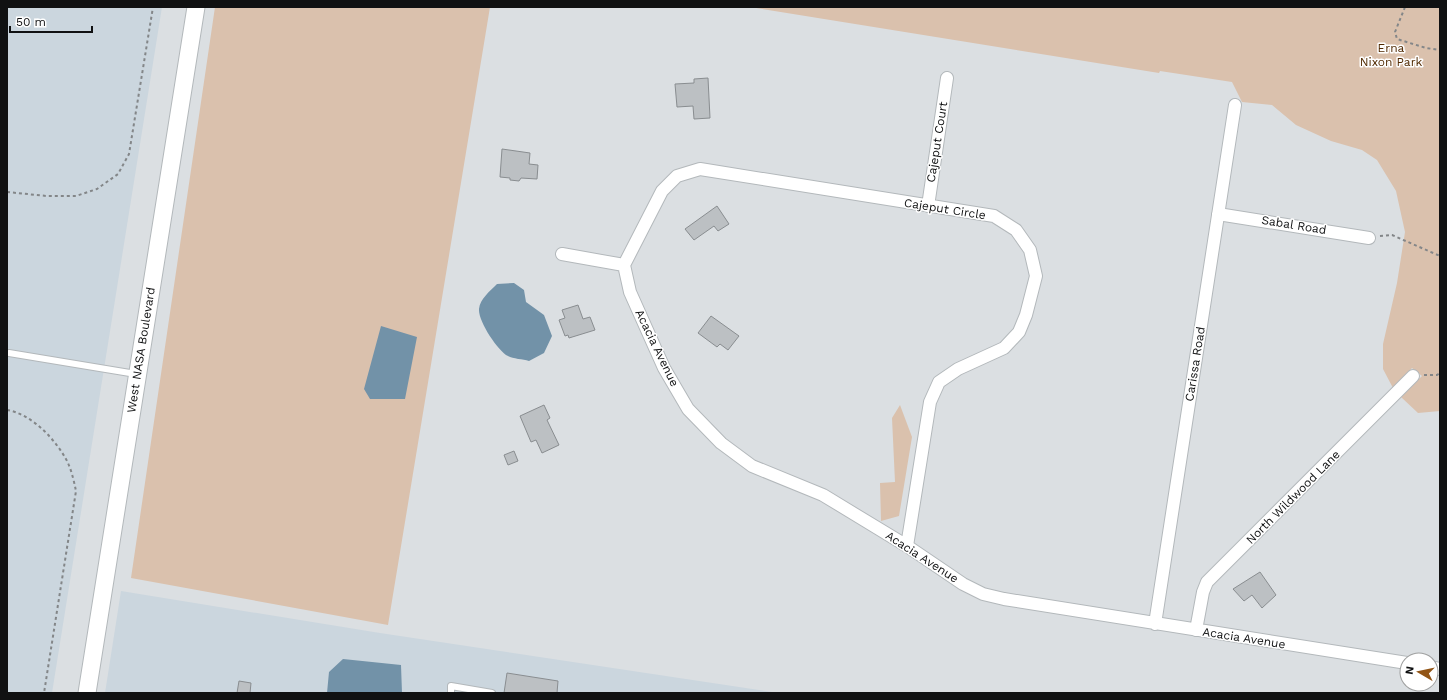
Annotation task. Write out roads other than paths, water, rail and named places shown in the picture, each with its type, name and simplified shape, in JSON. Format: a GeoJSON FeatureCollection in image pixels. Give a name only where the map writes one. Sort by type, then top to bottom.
{"type":"FeatureCollection","features":[{"type":"Feature","properties":{"kind":"main road","name":"West NASA Boulevard"},"geometry":{"type":"LineString","coordinates":[[87,693],[196,7]]}},
{"type":"Feature","properties":{"kind":"street","name":"Cajeput Court"},"geometry":{"type":"LineString","coordinates":[[928,206],[947,78]]}},
{"type":"Feature","properties":{"kind":"street","name":"Carissa Road"},"geometry":{"type":"LineString","coordinates":[[1155,624],[1235,105]]}},
{"type":"Feature","properties":{"kind":"street","name":"Cajeput Circle"},"geometry":{"type":"LineString","coordinates":[[624,265],[662,191],[677,176],[700,170],[994,216],[1016,230],[1030,250],[1036,276],[1026,315],[1019,332],[1004,348],[958,369],[939,382],[930,402],[907,546]]}},
{"type":"Feature","properties":{"kind":"street","name":"Sabal Road"},"geometry":{"type":"LineString","coordinates":[[1218,214],[1369,238]]}},
{"type":"Feature","properties":{"kind":"street"},"geometry":{"type":"LineString","coordinates":[[562,254],[624,265]]}},
{"type":"Feature","properties":{"kind":"street","name":"Acacia Avenue"},"geometry":{"type":"LineString","coordinates":[[624,265],[630,292],[664,368],[688,409],[721,444],[752,466],[823,495],[907,546],[963,584],[983,594],[1004,598],[1155,624],[1399,662]]}},
{"type":"Feature","properties":{"kind":"street","name":"North Wildwood Lane"},"geometry":{"type":"LineString","coordinates":[[1196,630],[1203,592],[1207,582],[1413,376]]}},
{"type":"Feature","properties":{"kind":"lane"},"geometry":{"type":"LineString","coordinates":[[9,353],[137,374]]}},
{"type":"Feature","properties":{"kind":"lane"},"geometry":{"type":"LineString","coordinates":[[451,693],[451,686],[492,693]]}},
{"type":"Feature","properties":{"kind":"water"},"geometry":{"type":"Polygon","coordinates":[[[514,283],[524,290],[526,302],[544,315],[552,336],[544,353],[529,361],[510,357],[499,348],[485,328],[479,309],[481,302],[486,295],[497,284],[514,283]]]}},
{"type":"Feature","properties":{"kind":"water"},"geometry":{"type":"Polygon","coordinates":[[[381,326],[417,337],[405,399],[370,399],[364,389],[381,326]]]}},
{"type":"Feature","properties":{"kind":"water"},"geometry":{"type":"Polygon","coordinates":[[[343,659],[401,665],[402,693],[327,693],[329,672],[343,659]]]}},
{"type":"Feature","properties":{"kind":"park label","name":"Erna Nixon Park"},"geometry":{"type":"Point","coordinates":[1391,55]}}]}
